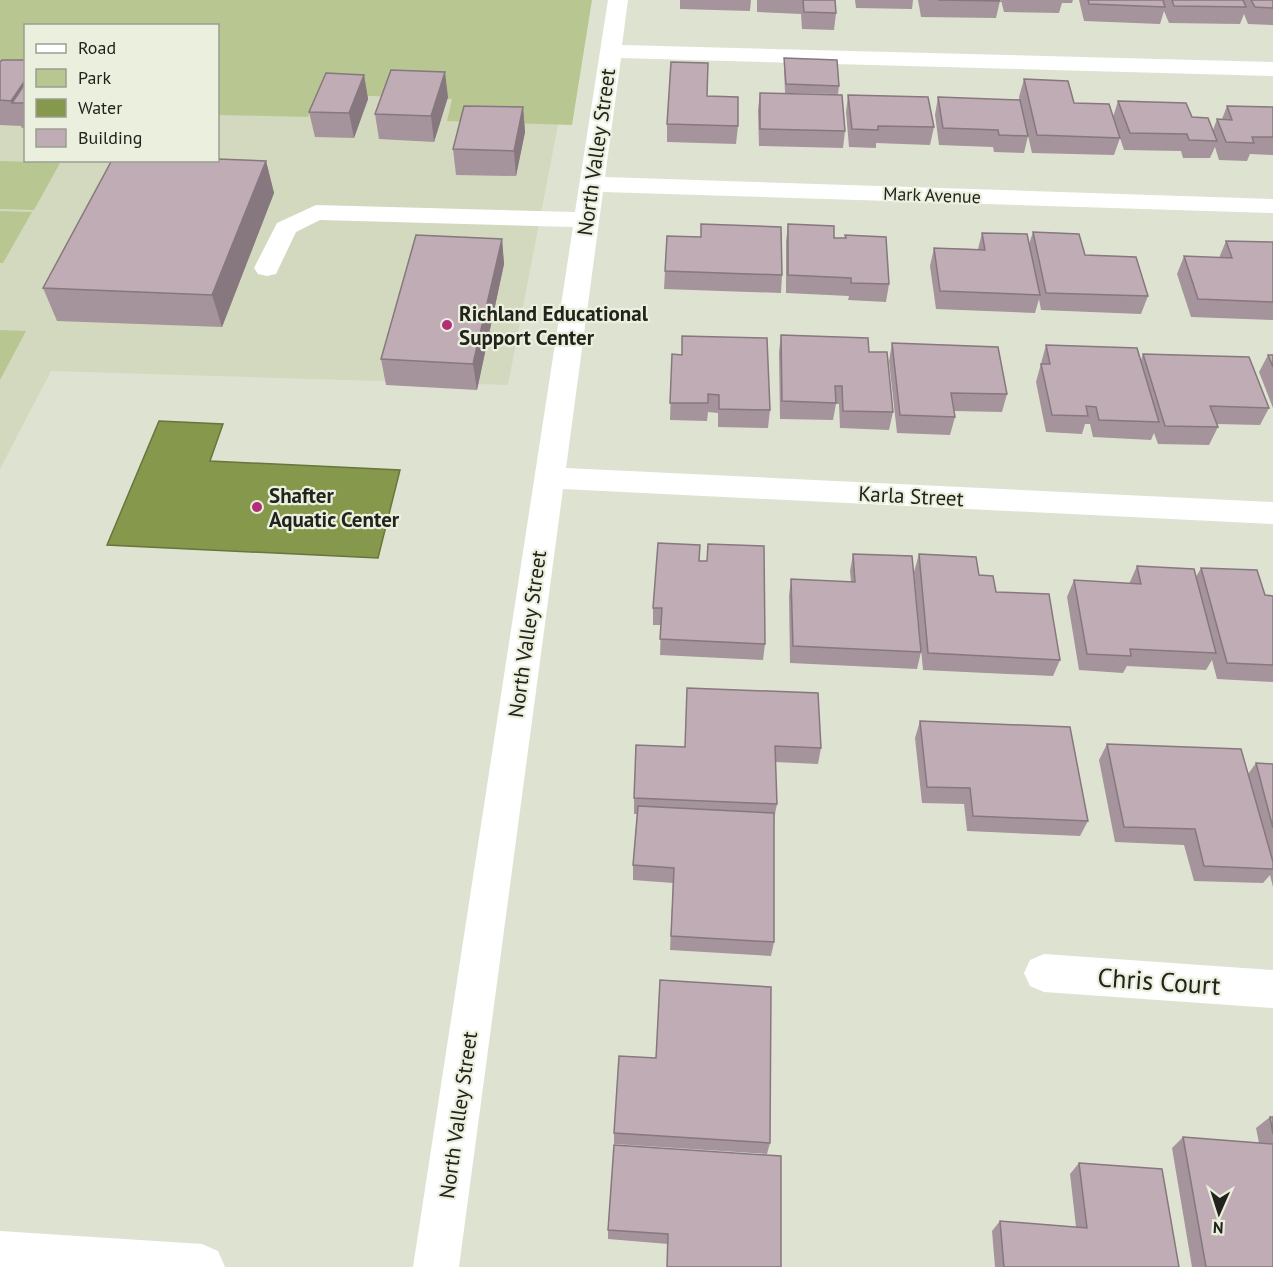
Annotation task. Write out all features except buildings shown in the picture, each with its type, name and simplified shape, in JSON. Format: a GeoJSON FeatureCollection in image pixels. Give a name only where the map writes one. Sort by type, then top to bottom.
{"type":"FeatureCollection","features":[{"type":"Feature","properties":{"kind":"street","name":"North Valley Street"},"geometry":{"type":"LineString","coordinates":[[436,1267],[618,0]]}},
{"type":"Feature","properties":{"kind":"street"},"geometry":{"type":"LineString","coordinates":[[610,51],[1273,69]]}},
{"type":"Feature","properties":{"kind":"street","name":"Mark Avenue"},"geometry":{"type":"LineString","coordinates":[[592,184],[1273,206]]}},
{"type":"Feature","properties":{"kind":"street"},"geometry":{"type":"LineString","coordinates":[[267,268],[286,228],[316,212],[586,220]]}},
{"type":"Feature","properties":{"kind":"street","name":"Karla Street"},"geometry":{"type":"LineString","coordinates":[[549,478],[1273,513]]}},
{"type":"Feature","properties":{"kind":"street","name":"Chris Court"},"geometry":{"type":"LineString","coordinates":[[1044,973],[1273,989]]}},
{"type":"Feature","properties":{"kind":"street"},"geometry":{"type":"LineString","coordinates":[[0,1254],[202,1267]]}},
{"type":"Feature","properties":{"kind":"shaded area"},"geometry":{"type":"Polygon","coordinates":[[[0,0],[582,0],[508,385],[51,371],[0,469],[0,0]]]}},
{"type":"Feature","properties":{"kind":"green space"},"geometry":{"type":"Polygon","coordinates":[[[0,0],[592,0],[572,125],[447,121],[452,99],[317,94],[308,117],[219,115],[219,24],[24,24],[24,86],[0,85],[0,0]]]}},
{"type":"Feature","properties":{"kind":"green space"},"geometry":{"type":"Polygon","coordinates":[[[0,161],[60,163],[34,210],[0,209],[0,161]]]}},
{"type":"Feature","properties":{"kind":"green space"},"geometry":{"type":"Polygon","coordinates":[[[0,211],[32,212],[3,263],[0,263],[0,211]]]}},
{"type":"Feature","properties":{"kind":"green space"},"geometry":{"type":"Polygon","coordinates":[[[0,330],[26,331],[0,380],[0,330]]]}},
{"type":"Feature","properties":{"kind":"water","name":"Shafter Aquatic Center"},"geometry":{"type":"Polygon","coordinates":[[[159,421],[223,424],[210,461],[400,470],[378,558],[107,545],[159,421]]]}},
{"type":"Feature","properties":{"kind":"place","name":"Richland Educational Support Center"},"geometry":{"type":"Point","coordinates":[447,325]}},
{"type":"Feature","properties":{"kind":"place","name":"Shafter Aquatic Center"},"geometry":{"type":"Point","coordinates":[257,507]}}]}
